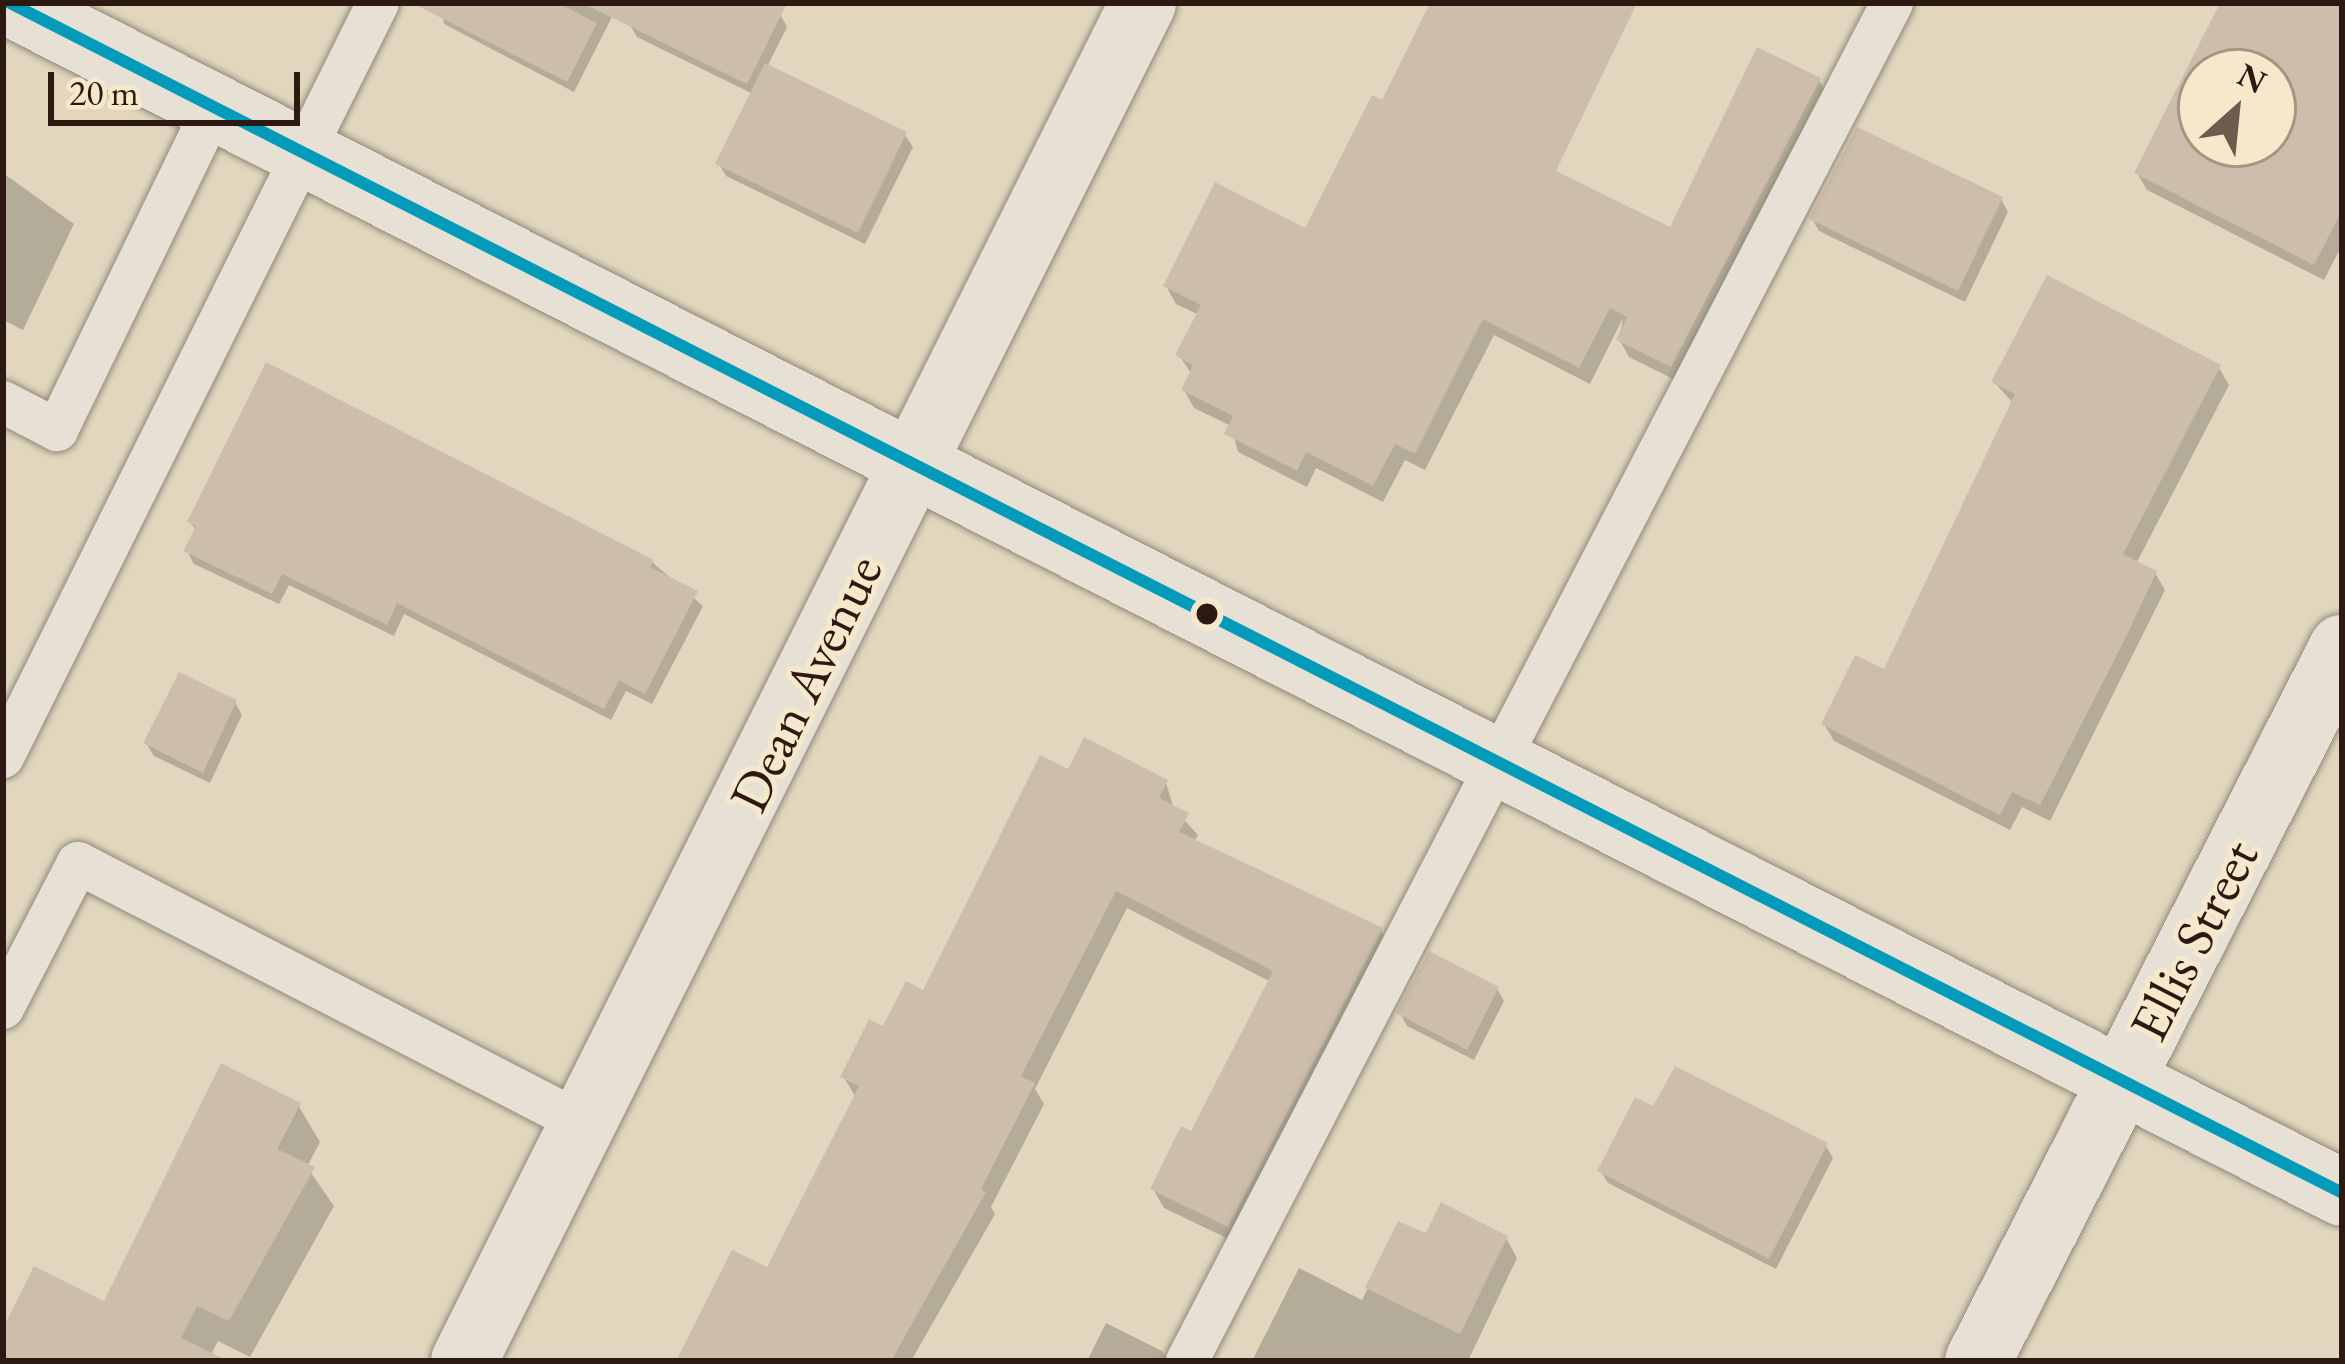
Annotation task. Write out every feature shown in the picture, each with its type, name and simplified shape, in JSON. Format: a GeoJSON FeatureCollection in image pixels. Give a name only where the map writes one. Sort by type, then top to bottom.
{"type":"FeatureCollection","features":[{"type":"Feature","properties":{"kind":"main road"},"geometry":{"type":"LineString","coordinates":[[10,3],[2342,1193]]}},
{"type":"Feature","properties":{"kind":"main road","name":"Dean Avenue"},"geometry":{"type":"LineString","coordinates":[[464,1361],[1143,3]]}},
{"type":"Feature","properties":{"kind":"main road","name":"Ellis Street"},"geometry":{"type":"LineString","coordinates":[[1978,1361],[2342,648]]}},
{"type":"Feature","properties":{"kind":"lane"},"geometry":{"type":"LineString","coordinates":[[3,758],[378,3]]}},
{"type":"Feature","properties":{"kind":"lane"},"geometry":{"type":"LineString","coordinates":[[1187,1361],[1501,764],[1892,3]]}},
{"type":"Feature","properties":{"kind":"lane"},"geometry":{"type":"LineString","coordinates":[[3,402],[57,430],[214,107]]}},
{"type":"Feature","properties":{"kind":"lane"},"geometry":{"type":"LineString","coordinates":[[3,1009],[78,863],[584,1124]]}},
{"type":"Feature","properties":{"kind":"building"},"geometry":{"type":"Polygon","coordinates":[[[412,3],[558,3],[597,23],[567,82],[412,3]]]}},
{"type":"Feature","properties":{"kind":"building"},"geometry":{"type":"Polygon","coordinates":[[[582,3],[787,3],[747,84],[582,3]]]}},
{"type":"Feature","properties":{"kind":"building"},"geometry":{"type":"Polygon","coordinates":[[[1430,3],[1637,3],[1556,171],[1670,227],[1757,47],[1821,78],[1671,367],[1616,340],[1627,317],[1610,308],[1579,368],[1483,319],[1415,454],[1395,444],[1373,486],[1306,452],[1297,471],[1224,434],[1233,416],[1181,390],[1193,365],[1175,355],[1201,305],[1163,286],[1215,182],[1305,228],[1372,95],[1382,100],[1430,3]]]}},
{"type":"Feature","properties":{"kind":"building"},"geometry":{"type":"Polygon","coordinates":[[[2220,3],[2342,3],[2342,210],[2314,265],[2134,173],[2177,88],[2177,168],[2297,168],[2297,48],[2197,48],[2220,3]]]}},
{"type":"Feature","properties":{"kind":"building"},"geometry":{"type":"Polygon","coordinates":[[[765,63],[907,132],[858,233],[715,164],[765,63]]]}},
{"type":"Feature","properties":{"kind":"building"},"geometry":{"type":"Polygon","coordinates":[[[1857,127],[2003,197],[1958,291],[1809,219],[1857,127]]]}},
{"type":"Feature","properties":{"kind":"building"},"geometry":{"type":"Polygon","coordinates":[[[2047,275],[2221,365],[2123,554],[2157,571],[2125,639],[2040,805],[2012,792],[2000,815],[1821,724],[1855,655],[1884,669],[2015,394],[1991,382],[2047,275]]]}},
{"type":"Feature","properties":{"kind":"building"},"geometry":{"type":"Polygon","coordinates":[[[266,362],[654,560],[650,567],[698,591],[645,694],[619,680],[604,709],[397,603],[387,625],[282,574],[272,594],[183,551],[196,526],[187,522],[266,362]]]}},
{"type":"Feature","properties":{"kind":"building"},"geometry":{"type":"Polygon","coordinates":[[[179,672],[237,700],[203,773],[143,743],[179,672]]]}},
{"type":"Feature","properties":{"kind":"building"},"geometry":{"type":"Polygon","coordinates":[[[1084,737],[1168,780],[1159,798],[1189,813],[1179,832],[1383,928],[1228,1227],[1150,1189],[1181,1126],[1191,1131],[1273,971],[1116,891],[1021,1076],[1035,1083],[981,1189],[986,1192],[891,1361],[676,1361],[732,1250],[767,1267],[859,1086],[840,1077],[869,1019],[883,1026],[906,981],[923,990],[1040,755],[1068,769],[1084,737]]]}},
{"type":"Feature","properties":{"kind":"building"},"geometry":{"type":"Polygon","coordinates":[[[1429,951],[1499,987],[1467,1050],[1396,1013],[1429,951]]]}},
{"type":"Feature","properties":{"kind":"building"},"geometry":{"type":"Polygon","coordinates":[[[221,1063],[301,1103],[277,1149],[315,1167],[229,1321],[197,1306],[181,1338],[228,1361],[3,1361],[3,1328],[34,1266],[104,1301],[221,1063]]]}},
{"type":"Feature","properties":{"kind":"building"},"geometry":{"type":"Polygon","coordinates":[[[1675,1066],[1828,1143],[1769,1259],[1597,1171],[1635,1097],[1653,1106],[1675,1066]]]}},
{"type":"Feature","properties":{"kind":"building"},"geometry":{"type":"Polygon","coordinates":[[[1441,1202],[1508,1236],[1460,1334],[1365,1288],[1398,1221],[1426,1233],[1441,1202]]]}},
{"type":"Feature","properties":{"kind":"transit line"},"geometry":{"type":"LineString","coordinates":[[10,3],[2342,1193]]}}]}
